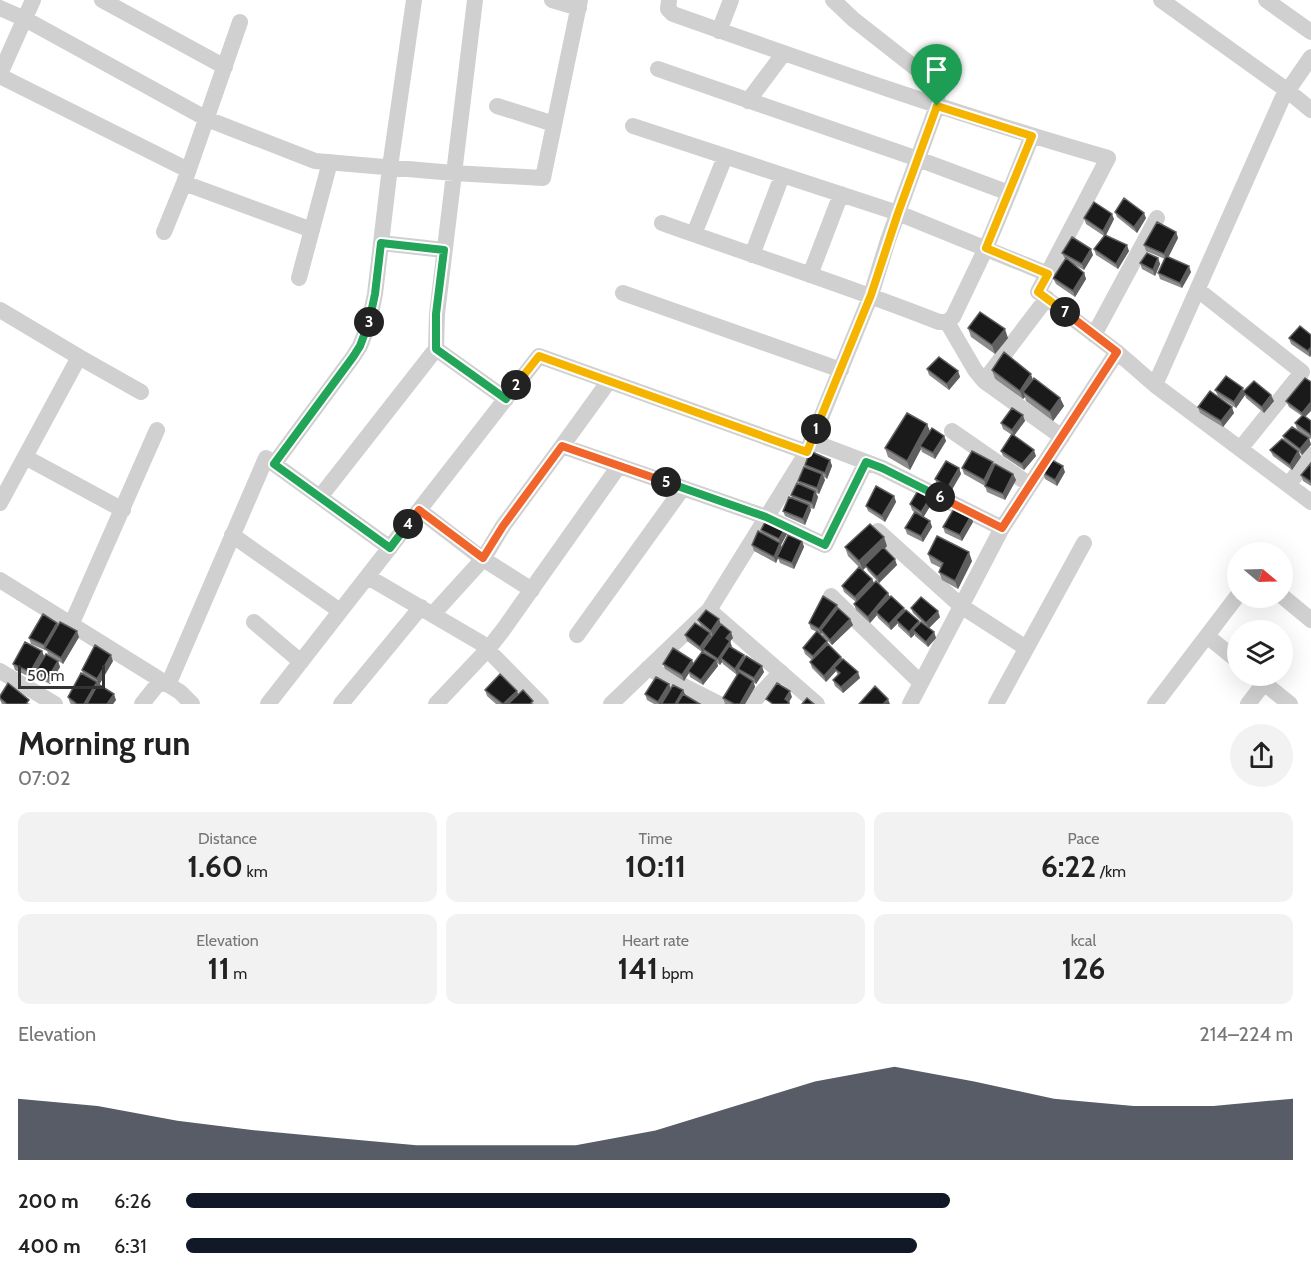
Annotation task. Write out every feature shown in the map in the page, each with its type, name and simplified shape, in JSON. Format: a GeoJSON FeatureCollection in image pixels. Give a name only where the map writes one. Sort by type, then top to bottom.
{"type":"FeatureCollection","features":[{"type":"Feature","properties":{"kind":"street"},"geometry":{"type":"LineString","coordinates":[[33,0],[0,75],[186,177],[312,230]]}},
{"type":"Feature","properties":{"kind":"street"},"geometry":{"type":"LineString","coordinates":[[102,0],[225,67]]}},
{"type":"Feature","properties":{"kind":"street"},"geometry":{"type":"LineString","coordinates":[[274,464],[353,357],[369,323],[414,0]]}},
{"type":"Feature","properties":{"kind":"street"},"geometry":{"type":"LineString","coordinates":[[320,497],[436,349],[436,314],[475,0]]}},
{"type":"Feature","properties":{"kind":"street"},"geometry":{"type":"LineString","coordinates":[[0,8],[25,19],[207,119],[315,161],[543,178],[580,4],[552,0]]}},
{"type":"Feature","properties":{"kind":"street"},"geometry":{"type":"LineString","coordinates":[[669,0],[668,9],[672,14],[719,31],[937,106],[1108,158],[1038,292],[1117,352],[1155,385],[1311,502]]}},
{"type":"Feature","properties":{"kind":"street"},"geometry":{"type":"LineString","coordinates":[[719,31],[731,0]]}},
{"type":"Feature","properties":{"kind":"street"},"geometry":{"type":"LineString","coordinates":[[611,704],[709,610],[809,447],[871,295],[937,106],[938,89],[936,85],[852,19],[833,0]]}},
{"type":"Feature","properties":{"kind":"street"},"geometry":{"type":"LineString","coordinates":[[1161,0],[1311,110]]}},
{"type":"Feature","properties":{"kind":"street"},"geometry":{"type":"LineString","coordinates":[[1266,0],[1311,32]]}},
{"type":"Feature","properties":{"kind":"street"},"geometry":{"type":"LineString","coordinates":[[164,232],[207,119],[240,22]]}},
{"type":"Feature","properties":{"kind":"street"},"geometry":{"type":"LineString","coordinates":[[748,100],[784,53]]}},
{"type":"Feature","properties":{"kind":"street"},"geometry":{"type":"LineString","coordinates":[[1155,385],[1282,99],[1311,57]]}},
{"type":"Feature","properties":{"kind":"street"},"geometry":{"type":"LineString","coordinates":[[658,69],[1009,193]]}},
{"type":"Feature","properties":{"kind":"street"},"geometry":{"type":"LineString","coordinates":[[497,106],[554,124]]}},
{"type":"Feature","properties":{"kind":"street"},"geometry":{"type":"LineString","coordinates":[[633,126],[898,213],[1048,274]]}},
{"type":"Feature","properties":{"kind":"street"},"geometry":{"type":"LineString","coordinates":[[662,223],[871,295],[939,322],[947,322],[953,317],[986,248],[1032,136]]}},
{"type":"Feature","properties":{"kind":"street"},"geometry":{"type":"LineString","coordinates":[[694,234],[725,157]]}},
{"type":"Feature","properties":{"kind":"street"},"geometry":{"type":"LineString","coordinates":[[298,278],[330,162]]}},
{"type":"Feature","properties":{"kind":"street"},"geometry":{"type":"LineString","coordinates":[[752,255],[782,176]]}},
{"type":"Feature","properties":{"kind":"street"},"geometry":{"type":"LineString","coordinates":[[810,275],[842,194]]}},
{"type":"Feature","properties":{"kind":"street"},"geometry":{"type":"LineString","coordinates":[[1094,335],[1157,218]]}},
{"type":"Feature","properties":{"kind":"street"},"geometry":{"type":"LineString","coordinates":[[381,243],[444,250]]}},
{"type":"Feature","properties":{"kind":"street"},"geometry":{"type":"LineString","coordinates":[[1198,290],[1302,372],[1240,449]]}},
{"type":"Feature","properties":{"kind":"street"},"geometry":{"type":"LineString","coordinates":[[623,293],[841,370]]}},
{"type":"Feature","properties":{"kind":"street"},"geometry":{"type":"LineString","coordinates":[[984,381],[1047,298]]}},
{"type":"Feature","properties":{"kind":"street"},"geometry":{"type":"LineString","coordinates":[[0,310],[141,392]]}},
{"type":"Feature","properties":{"kind":"street"},"geometry":{"type":"LineString","coordinates":[[947,322],[984,381],[1062,437]]}},
{"type":"Feature","properties":{"kind":"street"},"geometry":{"type":"LineString","coordinates":[[436,349],[506,399]]}},
{"type":"Feature","properties":{"kind":"street"},"geometry":{"type":"LineString","coordinates":[[910,704],[1002,528],[1117,352]]}},
{"type":"Feature","properties":{"kind":"street"},"geometry":{"type":"LineString","coordinates":[[268,704],[539,356],[809,447],[866,462],[1002,528]]}},
{"type":"Feature","properties":{"kind":"street"},"geometry":{"type":"LineString","coordinates":[[0,503],[79,357]]}},
{"type":"Feature","properties":{"kind":"street"},"geometry":{"type":"LineString","coordinates":[[341,704],[427,611],[483,558],[503,526],[609,381]]}},
{"type":"Feature","properties":{"kind":"street"},"geometry":{"type":"LineString","coordinates":[[71,625],[157,430]]}},
{"type":"Feature","properties":{"kind":"street"},"geometry":{"type":"LineString","coordinates":[[952,431],[1030,485]]}},
{"type":"Feature","properties":{"kind":"street"},"geometry":{"type":"LineString","coordinates":[[562,446],[766,517],[825,545],[866,462]]}},
{"type":"Feature","properties":{"kind":"street"},"geometry":{"type":"LineString","coordinates":[[1288,484],[1311,455]]}},
{"type":"Feature","properties":{"kind":"street"},"geometry":{"type":"LineString","coordinates":[[25,457],[123,510]]}},
{"type":"Feature","properties":{"kind":"street"},"geometry":{"type":"LineString","coordinates":[[142,704],[164,683],[266,458],[390,548]]}},
{"type":"Feature","properties":{"kind":"street"},"geometry":{"type":"LineString","coordinates":[[442,702],[488,649],[619,466]]}},
{"type":"Feature","properties":{"kind":"street"},"geometry":{"type":"LineString","coordinates":[[577,634],[683,488]]}},
{"type":"Feature","properties":{"kind":"street"},"geometry":{"type":"LineString","coordinates":[[419,510],[483,558],[532,590]]}},
{"type":"Feature","properties":{"kind":"street"},"geometry":{"type":"LineString","coordinates":[[878,531],[961,606],[1026,648]]}},
{"type":"Feature","properties":{"kind":"street"},"geometry":{"type":"LineString","coordinates":[[232,535],[340,611]]}},
{"type":"Feature","properties":{"kind":"street"},"geometry":{"type":"LineString","coordinates":[[996,704],[1084,543]]}},
{"type":"Feature","properties":{"kind":"street"},"geometry":{"type":"LineString","coordinates":[[368,577],[475,639],[488,649],[541,704]]}},
{"type":"Feature","properties":{"kind":"street"},"geometry":{"type":"LineString","coordinates":[[0,580],[180,693],[192,704]]}},
{"type":"Feature","properties":{"kind":"street"},"geometry":{"type":"LineString","coordinates":[[831,596],[921,683]]}},
{"type":"Feature","properties":{"kind":"street"},"geometry":{"type":"LineString","coordinates":[[1293,605],[1311,620]]}},
{"type":"Feature","properties":{"kind":"street"},"geometry":{"type":"LineString","coordinates":[[1155,704],[1228,608]]}},
{"type":"Feature","properties":{"kind":"street"},"geometry":{"type":"LineString","coordinates":[[709,610],[817,704]]}},
{"type":"Feature","properties":{"kind":"street"},"geometry":{"type":"LineString","coordinates":[[254,622],[301,662]]}},
{"type":"Feature","properties":{"kind":"street"},"geometry":{"type":"LineString","coordinates":[[1207,636],[1227,652]]}},
{"type":"Feature","properties":{"kind":"street"},"geometry":{"type":"LineString","coordinates":[[648,668],[718,704]]}},
{"type":"Feature","properties":{"kind":"street"},"geometry":{"type":"LineString","coordinates":[[0,670],[49,703]]}},
{"type":"Feature","properties":{"kind":"street"},"geometry":{"type":"LineString","coordinates":[[751,704],[781,672]]}},
{"type":"Feature","properties":{"kind":"street"},"geometry":{"type":"LineString","coordinates":[[1248,704],[1256,686]]}},
{"type":"Feature","properties":{"kind":"street"},"geometry":{"type":"LineString","coordinates":[[1268,686],[1290,704]]}},
{"type":"Feature","properties":{"kind":"building"},"geometry":{"type":"Polygon","coordinates":[[[1124,198],[1144,213],[1134,227],[1115,212],[1124,198]]]}},
{"type":"Feature","properties":{"kind":"building"},"geometry":{"type":"Polygon","coordinates":[[[1094,202],[1112,214],[1103,231],[1084,218],[1094,202]]]}},
{"type":"Feature","properties":{"kind":"building"},"geometry":{"type":"Polygon","coordinates":[[[1157,222],[1176,232],[1164,254],[1144,245],[1157,222]]]}},
{"type":"Feature","properties":{"kind":"building"},"geometry":{"type":"Polygon","coordinates":[[[1105,235],[1127,245],[1116,264],[1094,249],[1105,235]]]}},
{"type":"Feature","properties":{"kind":"building"},"geometry":{"type":"Polygon","coordinates":[[[1072,237],[1091,249],[1082,264],[1062,253],[1072,237]]]}},
{"type":"Feature","properties":{"kind":"building"},"geometry":{"type":"Polygon","coordinates":[[[1147,253],[1158,258],[1153,270],[1140,263],[1147,253]]]}},
{"type":"Feature","properties":{"kind":"building"},"geometry":{"type":"Polygon","coordinates":[[[1166,256],[1189,266],[1180,283],[1158,273],[1166,256]]]}},
{"type":"Feature","properties":{"kind":"building"},"geometry":{"type":"Polygon","coordinates":[[[1066,258],[1084,273],[1073,291],[1053,278],[1066,258]]]}},
{"type":"Feature","properties":{"kind":"building"},"geometry":{"type":"Polygon","coordinates":[[[980,312],[1005,329],[992,345],[968,328],[980,312]]]}},
{"type":"Feature","properties":{"kind":"building"},"geometry":{"type":"Polygon","coordinates":[[[1300,326],[1311,335],[1311,347],[1308,351],[1289,338],[1300,326]]]}},
{"type":"Feature","properties":{"kind":"building"},"geometry":{"type":"Polygon","coordinates":[[[1004,352],[1031,374],[1020,391],[992,370],[1004,352]]]}},
{"type":"Feature","properties":{"kind":"building"},"geometry":{"type":"Polygon","coordinates":[[[939,357],[958,371],[947,384],[927,369],[939,357]]]}},
{"type":"Feature","properties":{"kind":"building"},"geometry":{"type":"Polygon","coordinates":[[[1226,376],[1243,388],[1234,402],[1215,390],[1226,376]]]}},
{"type":"Feature","properties":{"kind":"building"},"geometry":{"type":"Polygon","coordinates":[[[1034,378],[1060,398],[1050,412],[1023,392],[1034,378]]]}},
{"type":"Feature","properties":{"kind":"building"},"geometry":{"type":"Polygon","coordinates":[[[1305,378],[1311,382],[1311,402],[1302,413],[1286,401],[1305,378]]]}},
{"type":"Feature","properties":{"kind":"building"},"geometry":{"type":"Polygon","coordinates":[[[1254,381],[1271,395],[1262,407],[1243,392],[1254,381]]]}},
{"type":"Feature","properties":{"kind":"building"},"geometry":{"type":"Polygon","coordinates":[[[1210,391],[1232,407],[1221,421],[1198,407],[1210,391]]]}},
{"type":"Feature","properties":{"kind":"building"},"geometry":{"type":"Polygon","coordinates":[[[1012,408],[1023,415],[1012,430],[1001,423],[1012,408]]]}},
{"type":"Feature","properties":{"kind":"building"},"geometry":{"type":"Polygon","coordinates":[[[907,413],[927,424],[907,461],[885,448],[907,413]]]}},
{"type":"Feature","properties":{"kind":"building"},"geometry":{"type":"Polygon","coordinates":[[[1303,415],[1311,421],[1311,435],[1295,423],[1303,415]]]}},
{"type":"Feature","properties":{"kind":"building"},"geometry":{"type":"Polygon","coordinates":[[[1292,427],[1309,438],[1300,449],[1283,436],[1292,427]]]}},
{"type":"Feature","properties":{"kind":"building"},"geometry":{"type":"Polygon","coordinates":[[[932,428],[944,436],[933,453],[920,446],[932,428]]]}},
{"type":"Feature","properties":{"kind":"building"},"geometry":{"type":"Polygon","coordinates":[[[1012,434],[1034,450],[1022,464],[1001,451],[1012,434]]]}},
{"type":"Feature","properties":{"kind":"building"},"geometry":{"type":"Polygon","coordinates":[[[1282,439],[1298,451],[1290,465],[1270,450],[1282,439]]]}},
{"type":"Feature","properties":{"kind":"building"},"geometry":{"type":"Polygon","coordinates":[[[810,451],[830,460],[825,473],[805,465],[810,451]]]}},
{"type":"Feature","properties":{"kind":"building"},"geometry":{"type":"Polygon","coordinates":[[[972,451],[993,462],[984,480],[962,468],[972,451]]]}},
{"type":"Feature","properties":{"kind":"building"},"geometry":{"type":"Polygon","coordinates":[[[1050,459],[1063,466],[1055,480],[1043,473],[1050,459]]]}},
{"type":"Feature","properties":{"kind":"building"},"geometry":{"type":"Polygon","coordinates":[[[946,461],[959,468],[948,487],[935,479],[946,461]]]}},
{"type":"Feature","properties":{"kind":"building"},"geometry":{"type":"Polygon","coordinates":[[[1311,463],[1311,482],[1301,475],[1311,463]]]}},
{"type":"Feature","properties":{"kind":"building"},"geometry":{"type":"Polygon","coordinates":[[[995,464],[1013,474],[1003,494],[985,486],[995,464]]]}},
{"type":"Feature","properties":{"kind":"building"},"geometry":{"type":"Polygon","coordinates":[[[804,467],[822,474],[817,488],[798,481],[804,467]]]}},
{"type":"Feature","properties":{"kind":"building"},"geometry":{"type":"Polygon","coordinates":[[[797,483],[815,491],[812,503],[791,495],[797,483]]]}},
{"type":"Feature","properties":{"kind":"building"},"geometry":{"type":"Polygon","coordinates":[[[876,486],[894,496],[882,516],[866,506],[876,486]]]}},
{"type":"Feature","properties":{"kind":"building"},"geometry":{"type":"Polygon","coordinates":[[[920,487],[932,495],[921,512],[910,504],[920,487]]]}},
{"type":"Feature","properties":{"kind":"building"},"geometry":{"type":"Polygon","coordinates":[[[789,497],[809,505],[803,519],[783,511],[789,497]]]}},
{"type":"Feature","properties":{"kind":"building"},"geometry":{"type":"Polygon","coordinates":[[[955,507],[971,516],[960,535],[943,527],[955,507]]]}},
{"type":"Feature","properties":{"kind":"building"},"geometry":{"type":"Polygon","coordinates":[[[915,512],[930,521],[921,536],[905,528],[915,512]]]}},
{"type":"Feature","properties":{"kind":"building"},"geometry":{"type":"Polygon","coordinates":[[[767,518],[786,527],[779,539],[761,530],[767,518]]]}},
{"type":"Feature","properties":{"kind":"building"},"geometry":{"type":"Polygon","coordinates":[[[870,524],[884,537],[859,561],[845,547],[870,524]]]}},
{"type":"Feature","properties":{"kind":"building"},"geometry":{"type":"Polygon","coordinates":[[[758,531],[780,543],[774,557],[752,545],[758,531]]]}},
{"type":"Feature","properties":{"kind":"building"},"geometry":{"type":"Polygon","coordinates":[[[788,535],[802,541],[792,563],[777,557],[788,535]]]}},
{"type":"Feature","properties":{"kind":"building"},"geometry":{"type":"Polygon","coordinates":[[[937,536],[969,552],[955,581],[939,572],[943,563],[928,554],[937,536]]]}},
{"type":"Feature","properties":{"kind":"building"},"geometry":{"type":"Polygon","coordinates":[[[883,547],[895,559],[877,577],[865,565],[883,547]]]}},
{"type":"Feature","properties":{"kind":"building"},"geometry":{"type":"Polygon","coordinates":[[[859,567],[872,579],[855,597],[842,586],[859,567]]]}},
{"type":"Feature","properties":{"kind":"building"},"geometry":{"type":"Polygon","coordinates":[[[876,581],[888,593],[868,617],[854,604],[876,581]]]}},
{"type":"Feature","properties":{"kind":"building"},"geometry":{"type":"Polygon","coordinates":[[[823,596],[837,605],[819,629],[809,623],[823,596]]]}},
{"type":"Feature","properties":{"kind":"building"},"geometry":{"type":"Polygon","coordinates":[[[891,596],[904,608],[889,624],[876,612],[891,596]]]}},
{"type":"Feature","properties":{"kind":"building"},"geometry":{"type":"Polygon","coordinates":[[[921,597],[938,611],[926,623],[911,608],[921,597]]]}},
{"type":"Feature","properties":{"kind":"building"},"geometry":{"type":"Polygon","coordinates":[[[838,608],[850,619],[830,640],[821,630],[838,608]]]}},
{"type":"Feature","properties":{"kind":"building"},"geometry":{"type":"Polygon","coordinates":[[[706,610],[719,619],[711,631],[698,620],[706,610]]]}},
{"type":"Feature","properties":{"kind":"building"},"geometry":{"type":"Polygon","coordinates":[[[906,610],[919,621],[909,632],[896,620],[906,610]]]}},
{"type":"Feature","properties":{"kind":"building"},"geometry":{"type":"Polygon","coordinates":[[[43,614],[57,623],[44,645],[29,638],[43,614]]]}},
{"type":"Feature","properties":{"kind":"building"},"geometry":{"type":"Polygon","coordinates":[[[60,622],[77,631],[61,658],[45,648],[60,622]]]}},
{"type":"Feature","properties":{"kind":"building"},"geometry":{"type":"Polygon","coordinates":[[[921,622],[934,632],[926,642],[913,630],[921,622]]]}},
{"type":"Feature","properties":{"kind":"building"},"geometry":{"type":"Polygon","coordinates":[[[695,623],[710,633],[700,647],[685,635],[695,623]]]}},
{"type":"Feature","properties":{"kind":"building"},"geometry":{"type":"Polygon","coordinates":[[[721,624],[731,632],[726,638],[730,641],[718,659],[703,649],[721,624]]]}},
{"type":"Feature","properties":{"kind":"building"},"geometry":{"type":"Polygon","coordinates":[[[817,631],[827,641],[813,656],[803,648],[817,631]]]}},
{"type":"Feature","properties":{"kind":"building"},"geometry":{"type":"Polygon","coordinates":[[[25,642],[42,651],[30,672],[13,664],[25,642]]]}},
{"type":"Feature","properties":{"kind":"building"},"geometry":{"type":"Polygon","coordinates":[[[828,644],[841,657],[824,676],[810,662],[828,644]]]}},
{"type":"Feature","properties":{"kind":"building"},"geometry":{"type":"Polygon","coordinates":[[[95,645],[111,655],[97,679],[82,670],[95,645]]]}},
{"type":"Feature","properties":{"kind":"building"},"geometry":{"type":"Polygon","coordinates":[[[729,646],[744,655],[735,669],[721,658],[729,646]]]}},
{"type":"Feature","properties":{"kind":"building"},"geometry":{"type":"Polygon","coordinates":[[[673,648],[692,660],[682,675],[663,664],[673,648]]]}},
{"type":"Feature","properties":{"kind":"building"},"geometry":{"type":"Polygon","coordinates":[[[702,652],[716,660],[701,680],[688,671],[702,652]]]}},
{"type":"Feature","properties":{"kind":"building"},"geometry":{"type":"Polygon","coordinates":[[[46,654],[58,661],[48,678],[35,672],[46,654]]]}},
{"type":"Feature","properties":{"kind":"building"},"geometry":{"type":"Polygon","coordinates":[[[746,656],[762,666],[754,678],[738,669],[746,656]]]}},
{"type":"Feature","properties":{"kind":"building"},"geometry":{"type":"Polygon","coordinates":[[[843,659],[858,672],[841,687],[833,680],[840,673],[834,668],[843,659]]]}},
{"type":"Feature","properties":{"kind":"building"},"geometry":{"type":"Polygon","coordinates":[[[739,672],[753,681],[740,704],[734,704],[723,698],[739,672]]]}},
{"type":"Feature","properties":{"kind":"building"},"geometry":{"type":"Polygon","coordinates":[[[81,673],[97,682],[84,704],[77,704],[68,697],[81,673]]]}},
{"type":"Feature","properties":{"kind":"building"},"geometry":{"type":"Polygon","coordinates":[[[500,674],[517,691],[503,704],[485,690],[500,674]]]}},
{"type":"Feature","properties":{"kind":"building"},"geometry":{"type":"Polygon","coordinates":[[[656,677],[669,684],[658,702],[645,694],[656,677]]]}},
{"type":"Feature","properties":{"kind":"building"},"geometry":{"type":"Polygon","coordinates":[[[8,683],[29,700],[26,704],[7,704],[0,698],[8,683]]]}},
{"type":"Feature","properties":{"kind":"building"},"geometry":{"type":"Polygon","coordinates":[[[777,683],[790,691],[785,699],[789,702],[787,704],[773,704],[766,699],[777,683]]]}},
{"type":"Feature","properties":{"kind":"building"},"geometry":{"type":"Polygon","coordinates":[[[98,684],[114,694],[107,704],[87,704],[98,684]]]}},
{"type":"Feature","properties":{"kind":"building"},"geometry":{"type":"Polygon","coordinates":[[[673,685],[683,690],[675,704],[663,704],[662,703],[673,685]]]}},
{"type":"Feature","properties":{"kind":"building"},"geometry":{"type":"Polygon","coordinates":[[[875,686],[888,699],[883,704],[859,704],[875,686]]]}},
{"type":"Feature","properties":{"kind":"building"},"geometry":{"type":"Polygon","coordinates":[[[523,690],[533,701],[530,704],[508,704],[523,690]]]}},
{"type":"Feature","properties":{"kind":"building"},"geometry":{"type":"Polygon","coordinates":[[[683,694],[700,704],[677,704],[683,694]]]}},
{"type":"Feature","properties":{"kind":"building"},"geometry":{"type":"Polygon","coordinates":[[[807,698],[814,704],[802,704],[807,698]]]}},
{"type":"Feature","properties":{"kind":"route"},"geometry":{"type":"LineString","coordinates":[[937,106],[1032,136],[986,248],[1048,274],[1038,292],[1117,352],[1002,528],[866,462],[825,545],[766,517],[562,446],[503,526],[483,558],[419,510],[390,548],[274,464],[360,346],[372,310],[381,243],[444,250],[436,314],[436,349],[506,399],[539,356],[807,452],[871,295],[888,240],[937,106]]}}]}
